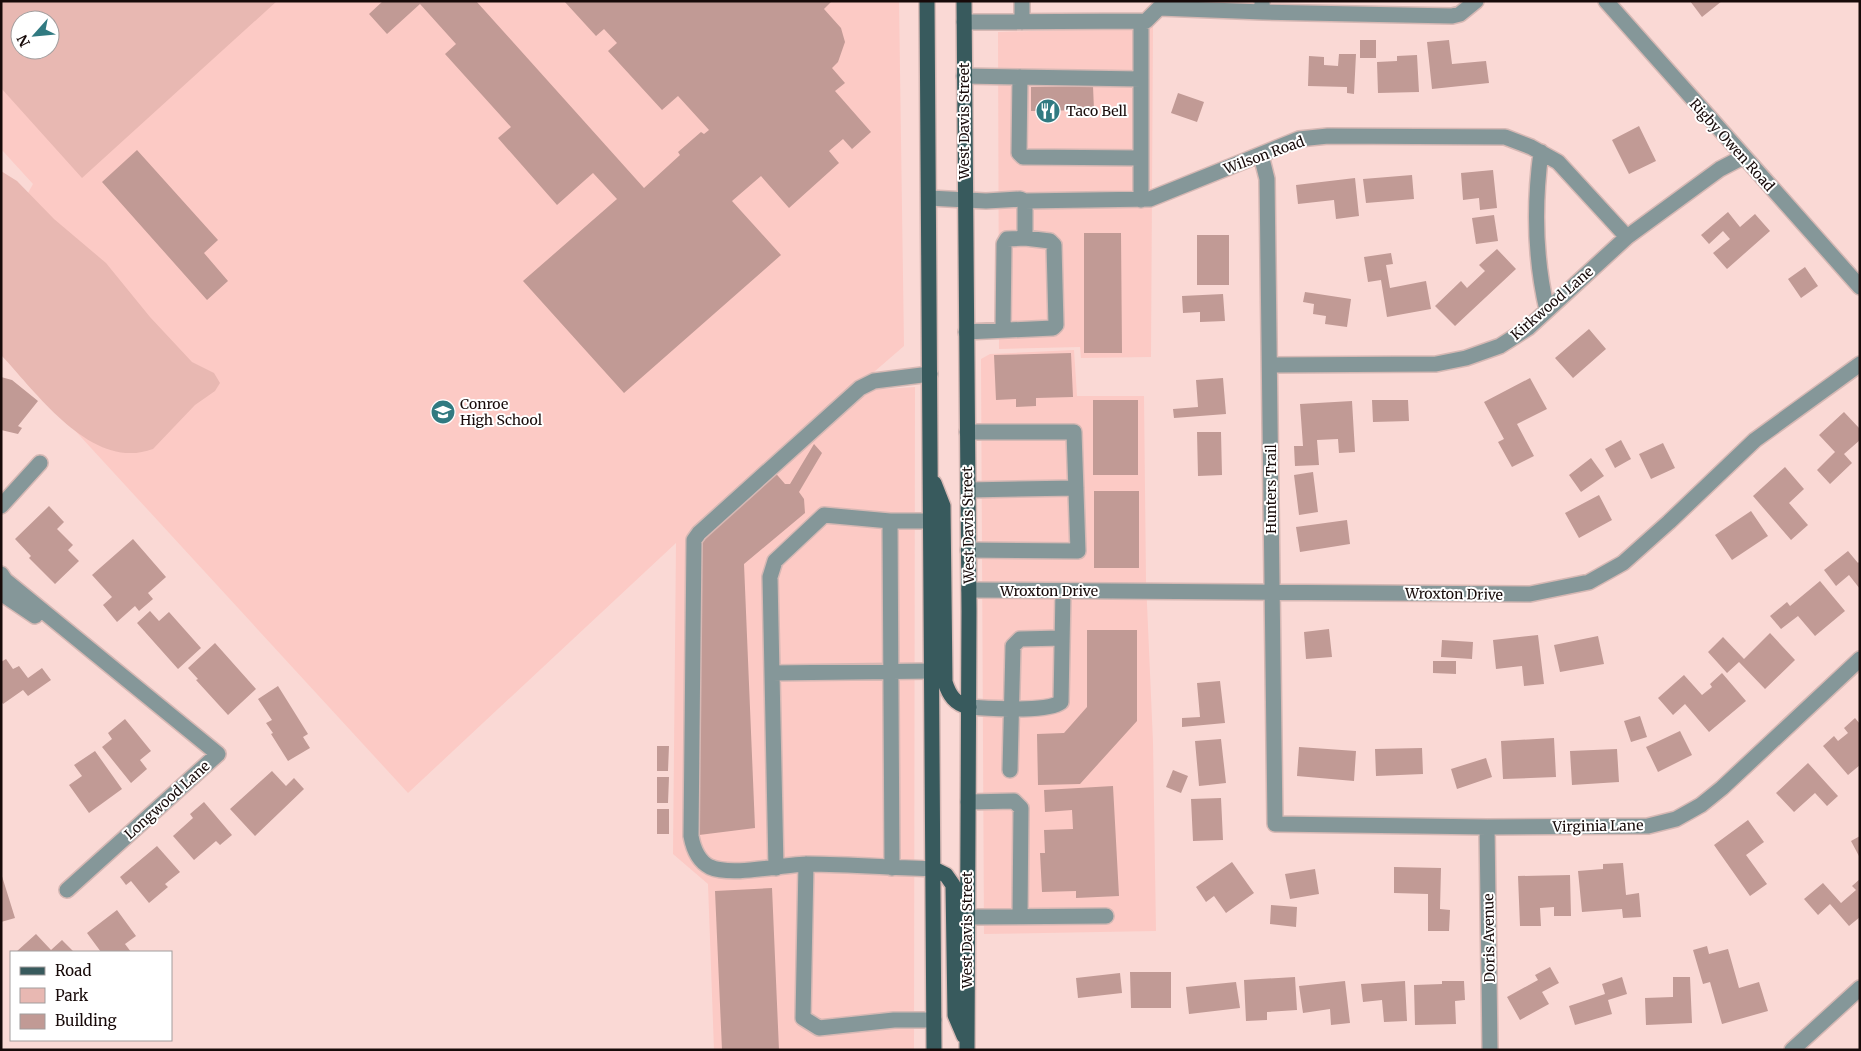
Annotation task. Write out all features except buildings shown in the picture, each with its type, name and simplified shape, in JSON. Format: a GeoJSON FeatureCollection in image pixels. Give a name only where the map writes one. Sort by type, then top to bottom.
{"type":"FeatureCollection","features":[{"type":"Feature","properties":{"kind":"main road"},"geometry":{"type":"LineString","coordinates":[[927,1],[932,521],[934,1050]]}},
{"type":"Feature","properties":{"kind":"main road","name":"West Davis Street"},"geometry":{"type":"LineString","coordinates":[[964,1],[969,590],[967,1046]]}},
{"type":"Feature","properties":{"kind":"main road"},"geometry":{"type":"LineString","coordinates":[[931,477],[943,506],[945,682],[953,699],[960,705],[969,707]]}},
{"type":"Feature","properties":{"kind":"main road"},"geometry":{"type":"LineString","coordinates":[[934,869],[946,875],[953,886],[955,1014],[967,1046]]}},
{"type":"Feature","properties":{"kind":"street"},"geometry":{"type":"LineString","coordinates":[[1022,1],[1022,22]]}},
{"type":"Feature","properties":{"kind":"street"},"geometry":{"type":"LineString","coordinates":[[1385,14],[1400,1]]}},
{"type":"Feature","properties":{"kind":"street"},"geometry":{"type":"LineString","coordinates":[[964,22],[1141,22],[1146,21],[1159,4],[1219,6],[1321,5],[1385,14],[1452,16],[1460,14],[1476,1]]}},
{"type":"Feature","properties":{"kind":"street","name":"Rigby Owen Road"},"geometry":{"type":"LineString","coordinates":[[1606,1],[1860,288]]}},
{"type":"Feature","properties":{"kind":"street"},"geometry":{"type":"LineString","coordinates":[[1141,22],[1141,200]]}},
{"type":"Feature","properties":{"kind":"street"},"geometry":{"type":"LineString","coordinates":[[964,76],[1141,80]]}},
{"type":"Feature","properties":{"kind":"street"},"geometry":{"type":"LineString","coordinates":[[1020,77],[1019,153],[1023,158],[1141,158]]}},
{"type":"Feature","properties":{"kind":"street","name":"Wilson Road"},"geometry":{"type":"LineString","coordinates":[[929,198],[965,200],[1020,199],[1025,201],[1141,200],[1150,199],[1299,140],[1328,136],[1505,137],[1541,152],[1558,162],[1627,237]]}},
{"type":"Feature","properties":{"kind":"street"},"geometry":{"type":"LineString","coordinates":[[1541,152],[1536,191],[1541,286],[1547,310]]}},
{"type":"Feature","properties":{"kind":"street","name":"Hunters Trail"},"geometry":{"type":"LineString","coordinates":[[1261,155],[1267,179],[1275,824]]}},
{"type":"Feature","properties":{"kind":"street","name":"Kirkwood Lane"},"geometry":{"type":"LineString","coordinates":[[1270,365],[1436,364],[1466,358],[1500,346],[1528,328],[1627,237],[1720,170],[1743,157]]}},
{"type":"Feature","properties":{"kind":"street"},"geometry":{"type":"LineString","coordinates":[[1025,201],[1025,238]]}},
{"type":"Feature","properties":{"kind":"street"},"geometry":{"type":"LineString","coordinates":[[966,332],[1053,328],[1056,324],[1054,245],[1050,241],[1025,238],[1007,240],[1004,244],[1003,330]]}},
{"type":"Feature","properties":{"kind":"street","name":"Wroxton Drive"},"geometry":{"type":"LineString","coordinates":[[969,590],[1530,594],[1589,582],[1623,563],[1669,522],[1754,440],[1860,364]]}},
{"type":"Feature","properties":{"kind":"street"},"geometry":{"type":"LineString","coordinates":[[930,374],[874,381],[860,388],[699,533],[694,540],[691,836],[694,848],[703,863],[711,867],[776,868],[806,864],[934,869]]}},
{"type":"Feature","properties":{"kind":"street"},"geometry":{"type":"LineString","coordinates":[[967,432],[1074,432],[1078,550],[968,550]]}},
{"type":"Feature","properties":{"kind":"street"},"geometry":{"type":"LineString","coordinates":[[1,506],[40,463]]}},
{"type":"Feature","properties":{"kind":"street"},"geometry":{"type":"LineString","coordinates":[[968,490],[1076,488]]}},
{"type":"Feature","properties":{"kind":"street"},"geometry":{"type":"LineString","coordinates":[[776,868],[770,577],[775,561],[824,515],[890,521],[932,521]]}},
{"type":"Feature","properties":{"kind":"street"},"geometry":{"type":"LineString","coordinates":[[890,521],[892,868]]}},
{"type":"Feature","properties":{"kind":"street","name":"Longwood Lane"},"geometry":{"type":"LineString","coordinates":[[1,574],[218,754],[67,890]]}},
{"type":"Feature","properties":{"kind":"street"},"geometry":{"type":"LineString","coordinates":[[969,707],[1012,709],[1055,707],[1061,702],[1063,591]]}},
{"type":"Feature","properties":{"kind":"street","name":"Longwood Lane"},"geometry":{"type":"LineString","coordinates":[[1,592],[121,675]]}},
{"type":"Feature","properties":{"kind":"street"},"geometry":{"type":"LineString","coordinates":[[1010,770],[1014,646],[1020,639],[1062,638]]}},
{"type":"Feature","properties":{"kind":"street","name":"Virginia Lane"},"geometry":{"type":"LineString","coordinates":[[1275,824],[1488,827],[1648,826],[1676,819],[1701,805],[1722,788],[1860,659]]}},
{"type":"Feature","properties":{"kind":"street"},"geometry":{"type":"LineString","coordinates":[[772,673],[890,670],[932,671]]}},
{"type":"Feature","properties":{"kind":"street"},"geometry":{"type":"LineString","coordinates":[[968,802],[1014,801],[1021,808],[1020,916]]}},
{"type":"Feature","properties":{"kind":"street","name":"Doris Avenue"},"geometry":{"type":"LineString","coordinates":[[1488,827],[1490,1050]]}},
{"type":"Feature","properties":{"kind":"street"},"geometry":{"type":"LineString","coordinates":[[806,864],[803,1018],[819,1028],[894,1020],[934,1020]]}},
{"type":"Feature","properties":{"kind":"street"},"geometry":{"type":"LineString","coordinates":[[967,917],[1106,916]]}},
{"type":"Feature","properties":{"kind":"street"},"geometry":{"type":"LineString","coordinates":[[1792,1050],[1860,988]]}},
{"type":"Feature","properties":{"kind":"shaded area","name":"Conroe High School"},"geometry":{"type":"Polygon","coordinates":[[[1,1],[899,1],[904,346],[852,391],[915,387],[914,1050],[714,1050],[708,884],[673,854],[676,543],[408,793],[1,350],[1,241],[33,184],[1,149],[1,1]]]}},
{"type":"Feature","properties":{"kind":"shaded area"},"geometry":{"type":"Polygon","coordinates":[[[1153,27],[1151,357],[1081,358],[1080,347],[999,349],[998,32],[1153,27]]]}},
{"type":"Feature","properties":{"kind":"shaded area"},"geometry":{"type":"Polygon","coordinates":[[[1074,350],[1077,396],[1144,396],[1146,581],[1153,742],[1156,931],[984,934],[981,359],[990,354],[1074,350]]]}},
{"type":"Feature","properties":{"kind":"green space"},"geometry":{"type":"Polygon","coordinates":[[[1,1],[277,1],[82,178],[1,88],[1,1]]]}},
{"type":"Feature","properties":{"kind":"green space"},"geometry":{"type":"Polygon","coordinates":[[[1,171],[17,181],[54,219],[106,263],[150,317],[192,362],[214,373],[220,383],[215,391],[195,405],[153,449],[130,453],[109,449],[88,439],[49,408],[1,355],[1,171]]]}},
{"type":"Feature","properties":{"kind":"place","name":"Taco Bell"},"geometry":{"type":"Point","coordinates":[1048,111]}},
{"type":"Feature","properties":{"kind":"place","name":"Conroe High School"},"geometry":{"type":"Point","coordinates":[443,412]}}]}
